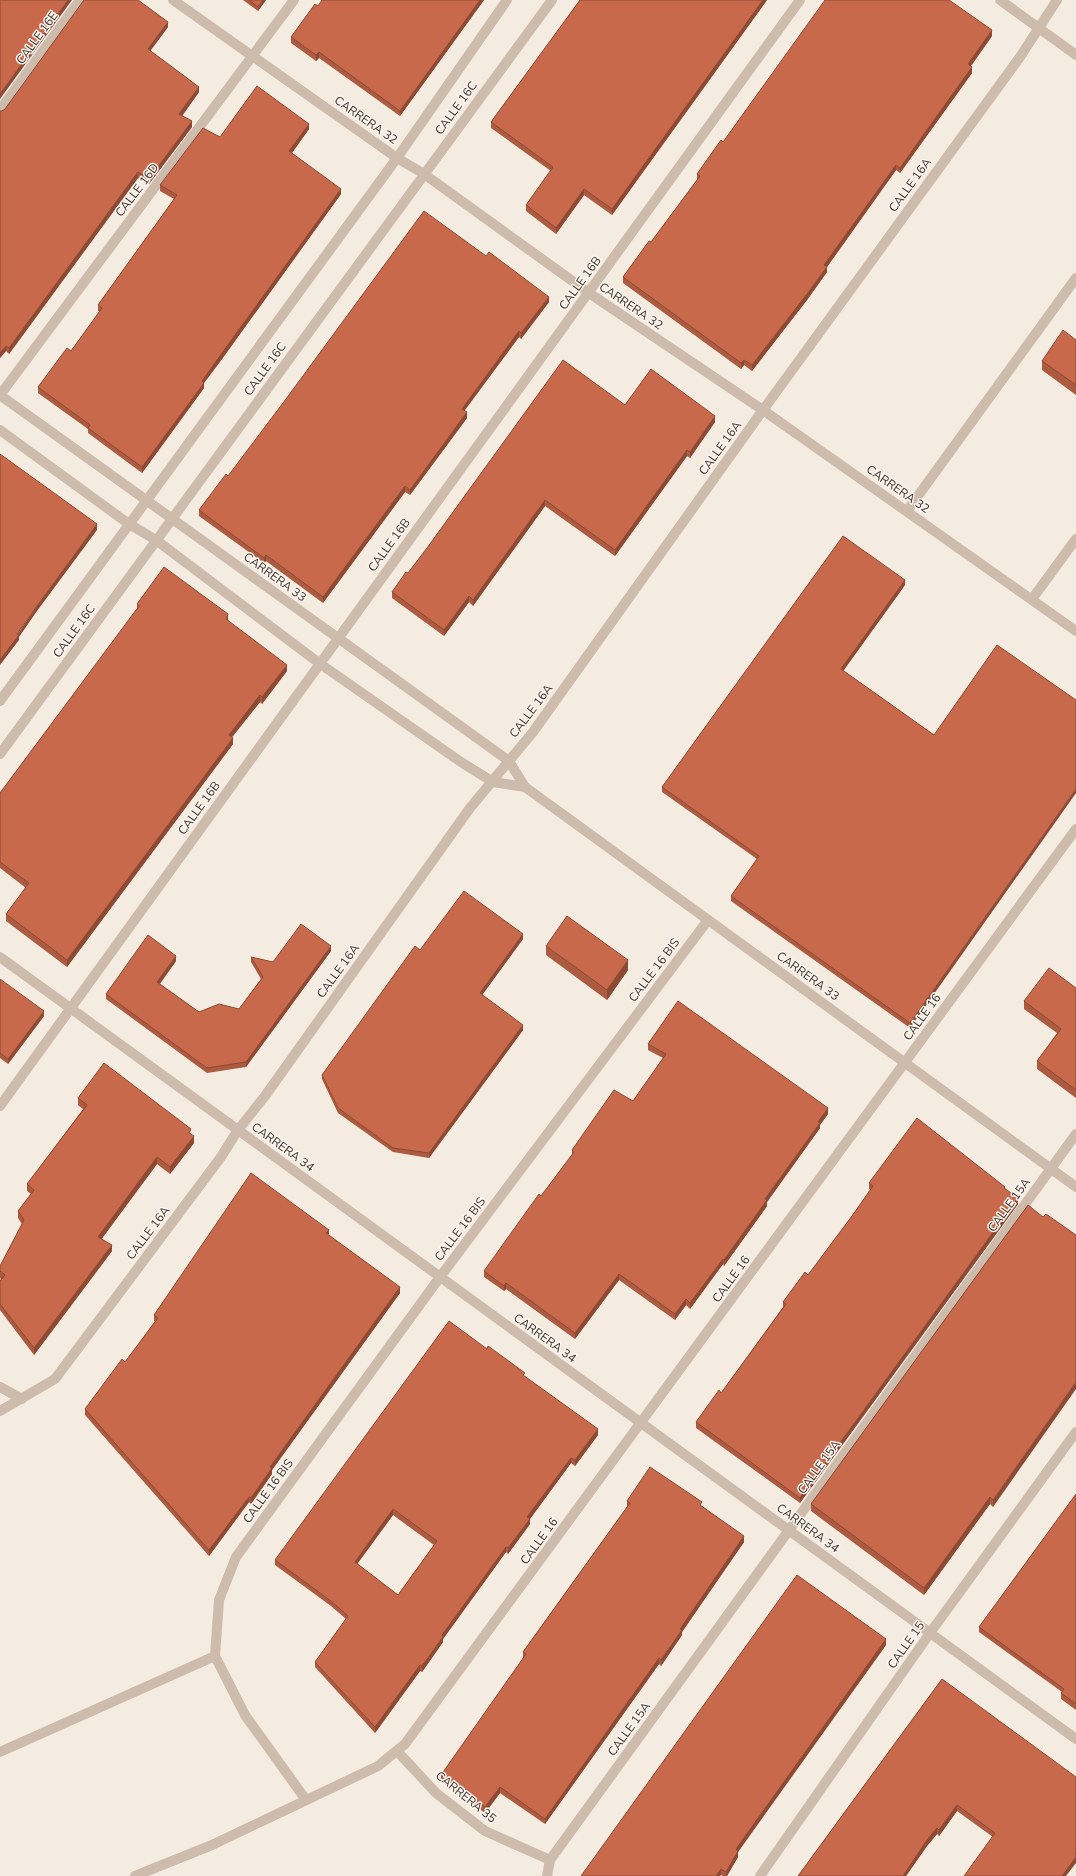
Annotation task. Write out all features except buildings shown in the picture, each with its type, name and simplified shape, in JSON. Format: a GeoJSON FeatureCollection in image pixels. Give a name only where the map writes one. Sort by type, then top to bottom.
{"type":"FeatureCollection","features":[{"type":"Feature","properties":{"kind":"street","name":"CALLE 16E"},"geometry":{"type":"LineString","coordinates":[[0,110],[80,0]]}},
{"type":"Feature","properties":{"kind":"street","name":"CARRERA 32"},"geometry":{"type":"LineString","coordinates":[[173,0],[397,158],[424,174],[589,293],[763,410],[1076,631]]}},
{"type":"Feature","properties":{"kind":"street","name":"CALLE 16D"},"geometry":{"type":"LineString","coordinates":[[0,395],[294,0]]}},
{"type":"Feature","properties":{"kind":"street","name":"CALLE 16C"},"geometry":{"type":"LineString","coordinates":[[0,701],[397,158],[507,0]]}},
{"type":"Feature","properties":{"kind":"street","name":"CALLE 16C"},"geometry":{"type":"LineString","coordinates":[[0,754],[552,0]]}},
{"type":"Feature","properties":{"kind":"street","name":"CALLE 16B"},"geometry":{"type":"LineString","coordinates":[[0,1106],[800,0]]}},
{"type":"Feature","properties":{"kind":"street"},"geometry":{"type":"LineString","coordinates":[[1000,0],[1076,55]]}},
{"type":"Feature","properties":{"kind":"street","name":"CALLE 16A"},"geometry":{"type":"LineString","coordinates":[[0,1411],[55,1379],[221,1157],[238,1130],[265,1096],[470,808],[533,732],[1039,28],[1057,0]]}},
{"type":"Feature","properties":{"kind":"street"},"geometry":{"type":"LineString","coordinates":[[907,511],[1076,278]]}},
{"type":"Feature","properties":{"kind":"street","name":"CARRERA 33"},"geometry":{"type":"LineString","coordinates":[[0,395],[146,501],[173,518],[337,639],[509,761],[525,787],[1076,1187]]}},
{"type":"Feature","properties":{"kind":"street","name":"CARRERA 33"},"geometry":{"type":"LineString","coordinates":[[0,430],[129,524],[156,540],[319,663],[493,782],[525,787]]}},
{"type":"Feature","properties":{"kind":"street"},"geometry":{"type":"LineString","coordinates":[[1032,599],[1076,539]]}},
{"type":"Feature","properties":{"kind":"street","name":"CALLE 16"},"geometry":{"type":"LineString","coordinates":[[135,1876],[212,1845],[378,1766],[406,1744],[642,1424],[1076,829]]}},
{"type":"Feature","properties":{"kind":"street","name":"CALLE 16 BIS"},"geometry":{"type":"LineString","coordinates":[[215,1656],[219,1600],[236,1557],[440,1277],[708,920]]}},
{"type":"Feature","properties":{"kind":"street","name":"CARRERA 34"},"geometry":{"type":"LineString","coordinates":[[0,957],[1076,1739]]}},
{"type":"Feature","properties":{"kind":"street","name":"CALLE 15A"},"geometry":{"type":"LineString","coordinates":[[547,1876],[550,1860],[1076,1134]]}},
{"type":"Feature","properties":{"kind":"street"},"geometry":{"type":"LineString","coordinates":[[0,1387],[22,1399]]}},
{"type":"Feature","properties":{"kind":"street","name":"CALLE 15"},"geometry":{"type":"LineString","coordinates":[[760,1876],[930,1633],[1076,1432]]}},
{"type":"Feature","properties":{"kind":"street"},"geometry":{"type":"LineString","coordinates":[[0,1752],[215,1656],[245,1716],[306,1800]]}},
{"type":"Feature","properties":{"kind":"street","name":"CARRERA 35"},"geometry":{"type":"LineString","coordinates":[[397,1751],[436,1793],[485,1831],[550,1860]]}}]}
